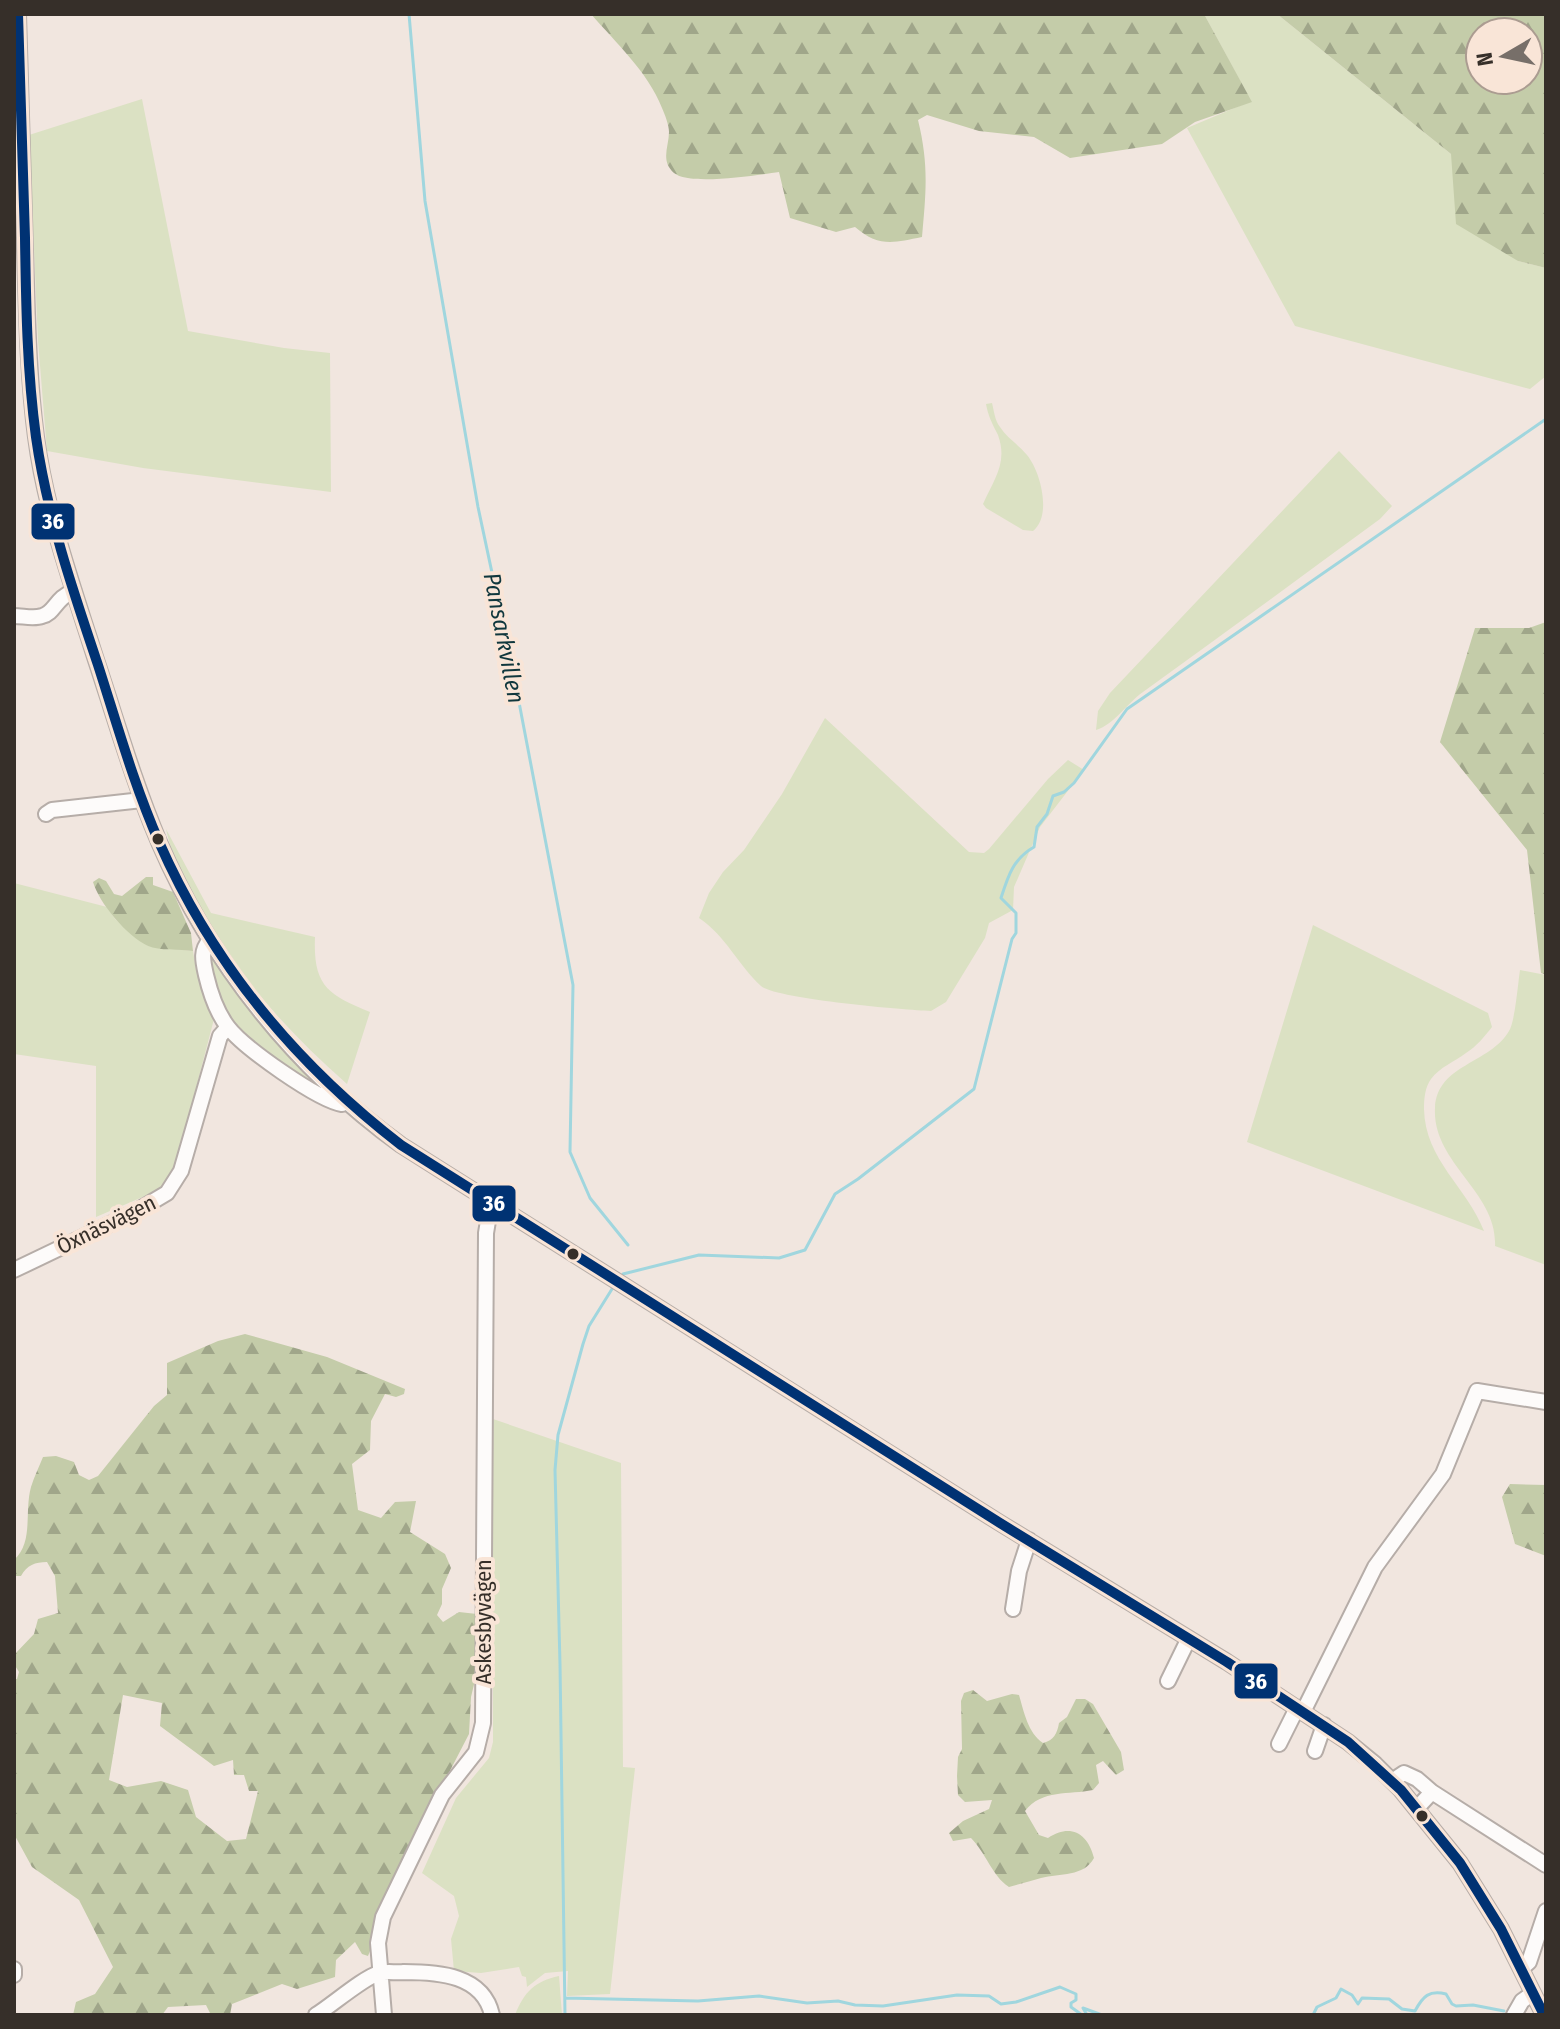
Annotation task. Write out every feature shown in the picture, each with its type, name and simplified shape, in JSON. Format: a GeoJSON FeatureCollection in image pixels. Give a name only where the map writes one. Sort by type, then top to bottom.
{"type":"FeatureCollection","features":[{"type":"Feature","properties":{"kind":"street"},"geometry":{"type":"LineString","coordinates":[[18,14],[27,308],[34,417],[47,497],[142,800],[172,870],[210,940],[274,1029],[346,1102],[401,1145],[1324,1725],[1360,1752],[1417,1808],[1476,1886],[1544,2015]]}},
{"type":"Feature","properties":{"kind":"street"},"geometry":{"type":"LineString","coordinates":[[14,616],[38,618],[46,615],[58,599],[74,591]]}},
{"type":"Feature","properties":{"kind":"street"},"geometry":{"type":"LineString","coordinates":[[46,814],[52,810],[142,800]]}},
{"type":"Feature","properties":{"kind":"street"},"geometry":{"type":"LineString","coordinates":[[210,940],[204,947],[203,958],[208,983],[228,1027],[245,1044],[285,1073],[340,1105],[346,1102]]}},
{"type":"Feature","properties":{"kind":"street","name":"Öxnäsvägen"},"geometry":{"type":"LineString","coordinates":[[14,1270],[135,1212],[167,1193],[181,1171],[220,1036],[228,1027]]}},
{"type":"Feature","properties":{"kind":"street","name":"Askesbyvägen"},"geometry":{"type":"LineString","coordinates":[[384,2015],[378,1936],[383,1917],[442,1795],[476,1752],[483,1723],[486,1233],[491,1203]]}},
{"type":"Feature","properties":{"kind":"street"},"geometry":{"type":"LineString","coordinates":[[1279,1744],[1375,1567],[1443,1474],[1477,1391],[1546,1402]]}},
{"type":"Feature","properties":{"kind":"street"},"geometry":{"type":"LineString","coordinates":[[1013,1609],[1019,1571],[1029,1540]]}},
{"type":"Feature","properties":{"kind":"street"},"geometry":{"type":"LineString","coordinates":[[1168,1681],[1188,1640]]}},
{"type":"Feature","properties":{"kind":"street"},"geometry":{"type":"LineString","coordinates":[[1315,1751],[1324,1725]]}},
{"type":"Feature","properties":{"kind":"street"},"geometry":{"type":"LineString","coordinates":[[1392,1781],[1404,1773],[1417,1779],[1432,1792],[1546,1865]]}},
{"type":"Feature","properties":{"kind":"street"},"geometry":{"type":"LineString","coordinates":[[1417,1808],[1432,1792]]}},
{"type":"Feature","properties":{"kind":"street"},"geometry":{"type":"LineString","coordinates":[[1521,1969],[1529,1962],[1546,1911]]}},
{"type":"Feature","properties":{"kind":"street"},"geometry":{"type":"LineString","coordinates":[[14,1969],[14,1975]]}},
{"type":"Feature","properties":{"kind":"street"},"geometry":{"type":"LineString","coordinates":[[316,2015],[381,1972],[442,1973],[466,1982],[480,1989],[487,1998],[492,2015]]}},
{"type":"Feature","properties":{"kind":"street"},"geometry":{"type":"LineString","coordinates":[[1514,2015],[1522,2001],[1533,1993]]}},
{"type":"Feature","properties":{"kind":"green space"},"geometry":{"type":"Polygon","coordinates":[[[591,14],[1204,14],[1252,102],[1195,122],[1162,144],[1070,158],[1034,137],[979,131],[927,115],[918,120],[926,178],[922,237],[886,242],[871,238],[855,227],[836,232],[790,218],[779,172],[708,179],[682,177],[674,173],[667,164],[669,132],[656,95],[631,58],[591,14]]]}},
{"type":"Feature","properties":{"kind":"green space"},"geometry":{"type":"Polygon","coordinates":[[[1204,14],[1277,14],[1451,154],[1518,261],[1546,268],[1546,376],[1530,389],[1295,326],[1187,128],[1251,101],[1204,14]]]}},
{"type":"Feature","properties":{"kind":"green space"},"geometry":{"type":"Polygon","coordinates":[[[1277,14],[1546,14],[1546,268],[1518,261],[1456,224],[1451,154],[1277,14]]]}},
{"type":"Feature","properties":{"kind":"green space"},"geometry":{"type":"Polygon","coordinates":[[[142,99],[188,331],[330,353],[331,492],[143,468],[47,451],[38,341],[29,135],[142,99]]]}},
{"type":"Feature","properties":{"kind":"green space"},"geometry":{"type":"Polygon","coordinates":[[[992,403],[998,425],[1027,455],[1037,472],[1043,505],[1039,524],[1033,531],[1023,530],[983,504],[1001,463],[1001,445],[986,404],[992,403]]]}},
{"type":"Feature","properties":{"kind":"green space"},"geometry":{"type":"Polygon","coordinates":[[[1339,451],[1392,506],[1380,519],[1143,692],[1109,723],[1096,730],[1098,711],[1110,693],[1339,451]]]}},
{"type":"Feature","properties":{"kind":"green space"},"geometry":{"type":"Polygon","coordinates":[[[1546,622],[1546,975],[1541,973],[1527,850],[1440,742],[1475,628],[1529,628],[1546,622]]]}},
{"type":"Feature","properties":{"kind":"green space"},"geometry":{"type":"Polygon","coordinates":[[[825,718],[969,852],[984,853],[989,849],[1068,760],[1084,770],[1040,827],[1014,887],[1013,910],[989,923],[985,938],[946,1002],[931,1011],[842,1003],[772,991],[761,986],[717,933],[699,918],[709,893],[744,850],[782,794],[825,718]]]}},
{"type":"Feature","properties":{"kind":"green space"},"geometry":{"type":"Polygon","coordinates":[[[166,829],[211,913],[315,937],[317,967],[326,986],[343,1000],[370,1012],[347,1084],[302,1042],[262,998],[226,951],[182,873],[166,829]]]}},
{"type":"Feature","properties":{"kind":"green space"},"geometry":{"type":"Polygon","coordinates":[[[146,877],[153,877],[153,885],[173,892],[191,933],[193,951],[158,949],[140,941],[108,909],[93,882],[99,878],[106,881],[114,894],[122,896],[146,877]]]}},
{"type":"Feature","properties":{"kind":"green space"},"geometry":{"type":"Polygon","coordinates":[[[14,883],[107,907],[115,919],[148,946],[193,951],[196,970],[214,1019],[171,1174],[159,1190],[96,1217],[96,1066],[14,1054],[14,883]]]}},
{"type":"Feature","properties":{"kind":"green space"},"geometry":{"type":"Polygon","coordinates":[[[1313,925],[1488,1013],[1492,1027],[1474,1047],[1431,1079],[1424,1105],[1431,1143],[1484,1231],[1247,1142],[1313,925]]]}},
{"type":"Feature","properties":{"kind":"green space"},"geometry":{"type":"Polygon","coordinates":[[[210,952],[260,1022],[325,1089],[326,1095],[272,1061],[236,1029],[220,1004],[206,963],[210,952]]]}},
{"type":"Feature","properties":{"kind":"green space"},"geometry":{"type":"Polygon","coordinates":[[[1520,970],[1546,975],[1546,1265],[1495,1246],[1493,1227],[1486,1209],[1444,1145],[1437,1128],[1435,1108],[1438,1093],[1445,1082],[1490,1051],[1509,1031],[1520,970]]]}},
{"type":"Feature","properties":{"kind":"green space"},"geometry":{"type":"Polygon","coordinates":[[[245,1334],[327,1357],[405,1389],[404,1394],[396,1397],[385,1394],[371,1421],[370,1450],[352,1464],[358,1510],[381,1518],[395,1502],[416,1501],[410,1532],[445,1554],[451,1568],[442,1589],[442,1604],[437,1615],[443,1622],[459,1612],[477,1614],[477,1672],[471,1697],[469,1734],[379,1908],[368,1956],[362,1954],[355,1942],[336,1960],[335,1977],[297,1989],[282,1984],[232,2004],[230,2015],[211,2015],[206,2005],[168,2007],[162,2015],[73,2015],[76,2002],[95,1994],[113,1967],[79,1900],[32,1867],[14,1834],[14,1679],[17,1679],[19,1672],[14,1664],[14,1655],[34,1634],[38,1619],[58,1613],[55,1576],[47,1562],[32,1565],[21,1576],[14,1576],[14,1560],[24,1545],[31,1487],[43,1457],[56,1456],[74,1462],[79,1475],[89,1480],[98,1476],[154,1406],[167,1395],[167,1363],[218,1341],[245,1334]],[[123,1695],[109,1780],[127,1787],[161,1781],[188,1790],[196,1817],[227,1841],[246,1839],[258,1791],[249,1791],[244,1775],[234,1775],[233,1760],[214,1766],[160,1726],[162,1703],[123,1695]]]}},
{"type":"Feature","properties":{"kind":"green space"},"geometry":{"type":"Polygon","coordinates":[[[493,1419],[621,1463],[623,1767],[635,1768],[610,1994],[567,1996],[568,1971],[545,1973],[527,1987],[526,1977],[522,1976],[519,1967],[481,1973],[454,1971],[451,1939],[459,1916],[454,1896],[422,1873],[456,1798],[489,1758],[493,1742],[493,1419]]]}},
{"type":"Feature","properties":{"kind":"green space"},"geometry":{"type":"Polygon","coordinates":[[[1510,1484],[1546,1485],[1546,1556],[1515,1544],[1502,1497],[1510,1484]]]}},
{"type":"Feature","properties":{"kind":"green space"},"geometry":{"type":"Polygon","coordinates":[[[973,1690],[987,1701],[1019,1695],[1030,1728],[1043,1743],[1054,1736],[1076,1699],[1085,1699],[1093,1704],[1121,1752],[1124,1770],[1116,1775],[1103,1761],[1096,1765],[1099,1783],[1093,1790],[1048,1796],[1039,1799],[1025,1811],[1039,1835],[1048,1838],[1071,1831],[1083,1837],[1094,1858],[1084,1868],[1009,1887],[998,1877],[971,1838],[953,1841],[949,1833],[963,1821],[989,1809],[992,1800],[965,1802],[958,1795],[958,1757],[962,1749],[961,1701],[964,1693],[973,1690]]]}},
{"type":"Feature","properties":{"kind":"green space"},"geometry":{"type":"Polygon","coordinates":[[[559,1976],[562,2015],[515,2015],[531,1989],[559,1976]]]}},
{"type":"Feature","properties":{"kind":"waterway","name":"Pansarkvillen"},"geometry":{"type":"LineString","coordinates":[[409,14],[425,201],[478,507],[573,985],[570,1152],[590,1198],[628,1245]]}},
{"type":"Feature","properties":{"kind":"waterway"},"geometry":{"type":"LineString","coordinates":[[623,1274],[699,1255],[779,1258],[805,1250],[835,1194],[974,1089],[1016,933],[1016,913],[1001,898],[1009,875],[1021,857],[1034,847],[1037,827],[1047,814],[1053,796],[1074,783],[1127,709],[1546,419]]}},
{"type":"Feature","properties":{"kind":"waterway"},"geometry":{"type":"LineString","coordinates":[[565,2015],[555,1470],[558,1435],[583,1344],[589,1326],[612,1289]]}},
{"type":"Feature","properties":{"kind":"waterway"},"geometry":{"type":"LineString","coordinates":[[565,1998],[698,2001],[759,1996],[807,2003],[838,2001],[883,2006],[957,1995],[989,1996],[1001,2004],[1060,1987],[1076,1994],[1071,2007],[1082,2015]]}},
{"type":"Feature","properties":{"kind":"waterway"},"geometry":{"type":"LineString","coordinates":[[1313,2015],[1317,2007],[1336,1998],[1341,1989],[1352,1995],[1358,2004],[1362,1998],[1389,1999],[1402,2009],[1415,2011],[1427,1995],[1440,1993],[1446,1994],[1456,2006],[1473,2005],[1504,2011]]}},
{"type":"Feature","properties":{"kind":"waterway"},"geometry":{"type":"LineString","coordinates":[[1087,2015],[1083,2008],[1102,2015]]}},
{"type":"Feature","properties":{"kind":"transit line","name":"36"},"geometry":{"type":"LineString","coordinates":[[18,14],[29,362],[36,437],[47,495],[70,581],[150,820],[181,887],[232,971],[261,1009],[326,1081],[401,1145],[1000,1523],[1227,1662],[1348,1742],[1401,1790],[1460,1863],[1501,1929],[1544,2015]]}}]}
